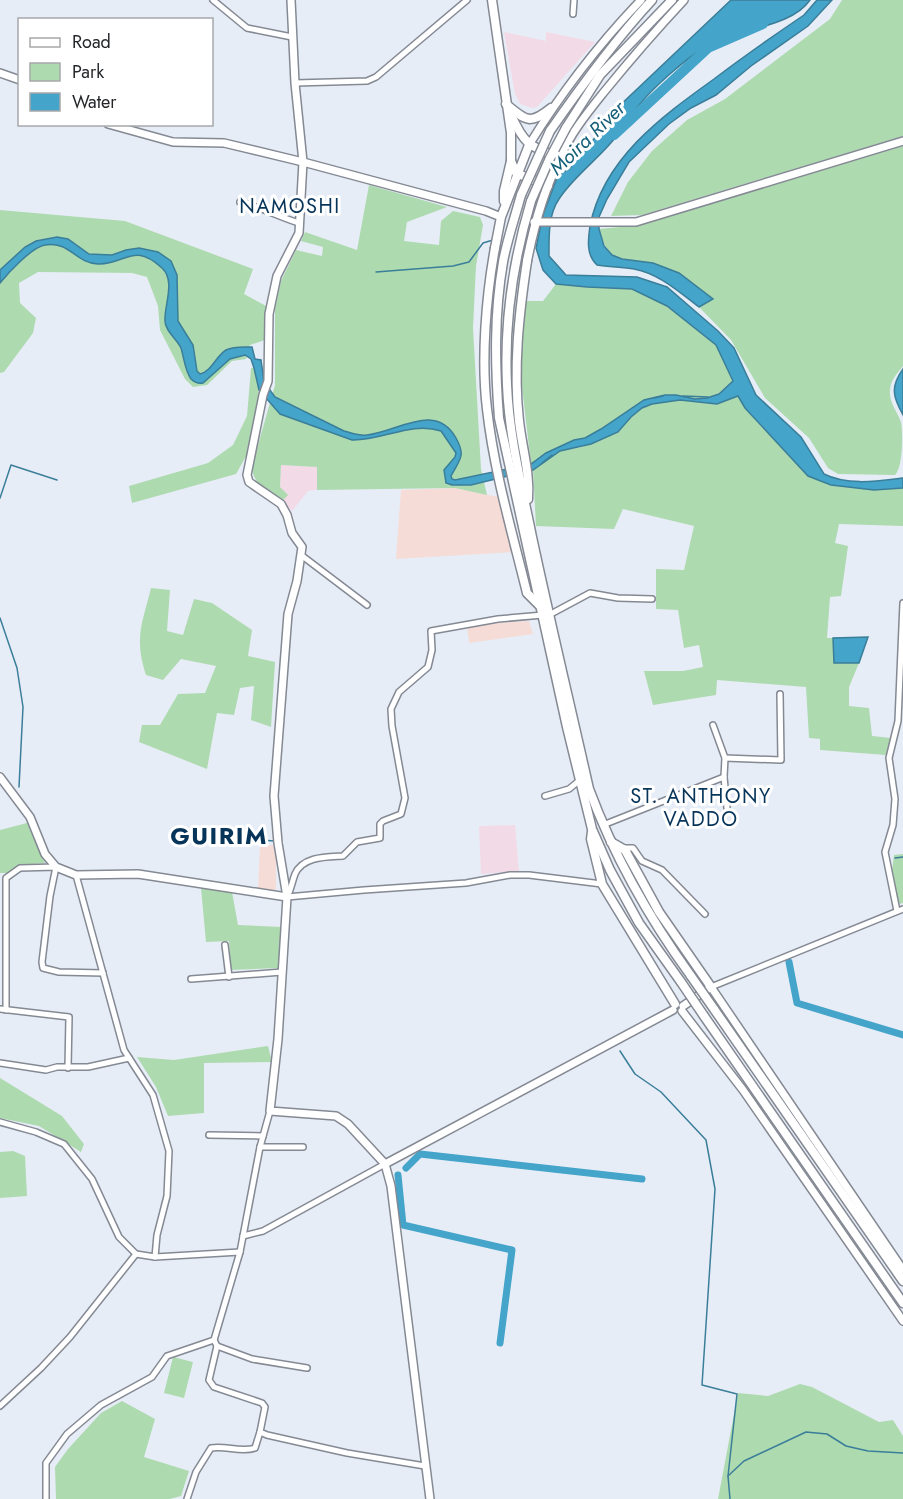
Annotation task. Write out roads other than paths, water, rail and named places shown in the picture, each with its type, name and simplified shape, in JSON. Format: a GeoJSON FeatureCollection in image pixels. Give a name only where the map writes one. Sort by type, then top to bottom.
{"type":"FeatureCollection","features":[{"type":"Feature","properties":{"kind":"main road"},"geometry":{"type":"LineString","coordinates":[[492,0],[511,133],[511,161],[504,191],[503,212]]}},
{"type":"Feature","properties":{"kind":"main road"},"geometry":{"type":"LineString","coordinates":[[652,0],[629,24],[593,69],[550,131],[521,195],[502,272],[495,319],[496,383],[501,428],[592,829],[610,870],[639,923],[903,1303]]}},
{"type":"Feature","properties":{"kind":"main road"},"geometry":{"type":"LineString","coordinates":[[672,0],[600,75],[566,128],[531,201],[514,266],[507,322],[509,416],[544,612],[589,789],[611,842],[663,938],[903,1281]]}},
{"type":"Feature","properties":{"kind":"main road"},"geometry":{"type":"LineString","coordinates":[[506,104],[520,116],[532,119],[539,118],[551,108]]}},
{"type":"Feature","properties":{"kind":"main road"},"geometry":{"type":"LineString","coordinates":[[506,104],[520,135],[529,145],[560,158],[548,186],[531,242],[516,364],[519,421],[530,478],[527,513]]}},
{"type":"Feature","properties":{"kind":"main road"},"geometry":{"type":"LineString","coordinates":[[529,145],[516,173],[503,212],[495,248],[490,278],[485,364],[487,408],[499,478],[527,593],[544,612]]}},
{"type":"Feature","properties":{"kind":"main road"},"geometry":{"type":"LineString","coordinates":[[511,161],[516,173],[548,186]]}},
{"type":"Feature","properties":{"kind":"main road"},"geometry":{"type":"LineString","coordinates":[[592,829],[591,840],[602,884],[678,1008]]}},
{"type":"Feature","properties":{"kind":"main road"},"geometry":{"type":"LineString","coordinates":[[611,842],[624,848],[659,912],[711,987]]}},
{"type":"Feature","properties":{"kind":"street"},"geometry":{"type":"LineString","coordinates":[[213,0],[247,28],[292,37]]}},
{"type":"Feature","properties":{"kind":"street"},"geometry":{"type":"LineString","coordinates":[[188,1499],[196,1472],[211,1448],[221,1446],[247,1451],[255,1448],[265,1407],[262,1403],[214,1387],[209,1380],[215,1343],[240,1252],[260,1147],[270,1111],[287,897],[278,843],[274,796],[288,614],[297,581],[302,547],[292,534],[287,515],[280,504],[249,482],[247,475],[263,395],[268,381],[269,314],[277,276],[299,233],[303,162],[295,83],[291,0]]}},
{"type":"Feature","properties":{"kind":"street"},"geometry":{"type":"LineString","coordinates":[[295,83],[367,81],[376,77],[467,0]]}},
{"type":"Feature","properties":{"kind":"street"},"geometry":{"type":"LineString","coordinates":[[573,14],[574,0]]}},
{"type":"Feature","properties":{"kind":"street"},"geometry":{"type":"LineString","coordinates":[[529,145],[551,108],[608,35],[641,0]]}},
{"type":"Feature","properties":{"kind":"street"},"geometry":{"type":"LineString","coordinates":[[560,158],[589,111],[642,45],[684,0]]}},
{"type":"Feature","properties":{"kind":"street"},"geometry":{"type":"LineString","coordinates":[[0,73],[18,79]]}},
{"type":"Feature","properties":{"kind":"street"},"geometry":{"type":"LineString","coordinates":[[115,126],[173,142],[224,143],[486,211],[503,212]]}},
{"type":"Feature","properties":{"kind":"street"},"geometry":{"type":"LineString","coordinates":[[537,223],[636,222],[903,141]]}},
{"type":"Feature","properties":{"kind":"street"},"geometry":{"type":"LineString","coordinates":[[240,202],[260,207],[268,213],[299,223]]}},
{"type":"Feature","properties":{"kind":"street"},"geometry":{"type":"LineString","coordinates":[[301,555],[367,604]]}},
{"type":"Feature","properties":{"kind":"street"},"geometry":{"type":"LineString","coordinates":[[287,897],[296,872],[307,861],[343,856],[357,842],[380,838],[380,824],[401,814],[405,798],[392,726],[392,709],[399,692],[428,666],[432,650],[431,631],[544,612],[590,593],[618,598],[652,599]]}},
{"type":"Feature","properties":{"kind":"street"},"geometry":{"type":"LineString","coordinates":[[243,1236],[262,1231],[678,1008],[711,987],[900,910],[885,852],[893,825],[895,799],[889,758],[898,721],[903,603]]}},
{"type":"Feature","properties":{"kind":"street"},"geometry":{"type":"LineString","coordinates":[[725,758],[782,760],[780,694]]}},
{"type":"Feature","properties":{"kind":"street"},"geometry":{"type":"LineString","coordinates":[[713,725],[725,758],[727,808]]}},
{"type":"Feature","properties":{"kind":"street"},"geometry":{"type":"LineString","coordinates":[[0,777],[30,817],[45,854],[56,867]]}},
{"type":"Feature","properties":{"kind":"street"},"geometry":{"type":"LineString","coordinates":[[603,825],[724,777]]}},
{"type":"Feature","properties":{"kind":"street"},"geometry":{"type":"LineString","coordinates":[[545,796],[569,789],[580,780]]}},
{"type":"Feature","properties":{"kind":"street"},"geometry":{"type":"LineString","coordinates":[[624,848],[633,848],[642,861],[662,870],[705,914]]}},
{"type":"Feature","properties":{"kind":"street"},"geometry":{"type":"LineString","coordinates":[[68,1068],[69,1017],[3,1010],[6,878],[20,868],[56,867],[76,874],[138,874],[287,897],[466,883],[510,875],[529,875],[602,884]]}},
{"type":"Feature","properties":{"kind":"street"},"geometry":{"type":"LineString","coordinates":[[56,867],[50,896],[43,968],[59,972],[103,973]]}},
{"type":"Feature","properties":{"kind":"street"},"geometry":{"type":"LineString","coordinates":[[76,874],[124,1050],[153,1095],[169,1151],[167,1196],[157,1235],[155,1257]]}},
{"type":"Feature","properties":{"kind":"street"},"geometry":{"type":"LineString","coordinates":[[225,945],[229,977]]}},
{"type":"Feature","properties":{"kind":"street"},"geometry":{"type":"LineString","coordinates":[[191,979],[282,972]]}},
{"type":"Feature","properties":{"kind":"street"},"geometry":{"type":"LineString","coordinates":[[711,987],[903,1270]]}},
{"type":"Feature","properties":{"kind":"street"},"geometry":{"type":"LineString","coordinates":[[678,1008],[749,1099],[903,1321]]}},
{"type":"Feature","properties":{"kind":"street"},"geometry":{"type":"LineString","coordinates":[[0,1063],[46,1070],[57,1067],[88,1067],[129,1058]]}},
{"type":"Feature","properties":{"kind":"street"},"geometry":{"type":"LineString","coordinates":[[270,1111],[336,1116],[348,1124],[385,1164],[390,1186],[430,1499]]}},
{"type":"Feature","properties":{"kind":"street"},"geometry":{"type":"LineString","coordinates":[[0,1122],[36,1132],[64,1144],[92,1179],[120,1237],[136,1254],[155,1257],[240,1252]]}},
{"type":"Feature","properties":{"kind":"street"},"geometry":{"type":"LineString","coordinates":[[210,1135],[263,1136]]}},
{"type":"Feature","properties":{"kind":"street"},"geometry":{"type":"LineString","coordinates":[[260,1147],[303,1147]]}},
{"type":"Feature","properties":{"kind":"street"},"geometry":{"type":"LineString","coordinates":[[0,1406],[70,1337],[136,1254]]}},
{"type":"Feature","properties":{"kind":"street"},"geometry":{"type":"LineString","coordinates":[[46,1499],[46,1463],[67,1434],[100,1404],[152,1377],[166,1356],[215,1343],[252,1359],[307,1368]]}},
{"type":"Feature","properties":{"kind":"street"},"geometry":{"type":"LineString","coordinates":[[260,1431],[267,1435],[347,1453],[425,1466]]}},
{"type":"Feature","properties":{"kind":"water"},"geometry":{"type":"Polygon","coordinates":[[[731,0],[810,0],[801,10],[776,23],[716,41],[696,53],[653,90],[613,140],[570,185],[555,205],[549,234],[549,256],[566,275],[637,277],[667,287],[734,348],[756,395],[801,437],[824,474],[853,481],[903,478],[903,488],[874,490],[831,485],[808,476],[745,408],[738,396],[717,404],[680,400],[652,404],[642,408],[631,417],[618,432],[591,444],[560,451],[533,470],[471,485],[452,485],[446,483],[444,470],[456,453],[441,431],[419,428],[374,438],[352,440],[280,414],[259,390],[251,359],[245,355],[230,359],[203,383],[191,379],[181,348],[166,325],[169,286],[166,273],[144,256],[129,256],[98,264],[90,263],[61,246],[45,245],[27,255],[0,283],[0,270],[25,247],[36,241],[57,237],[68,239],[89,254],[112,255],[139,248],[158,252],[171,261],[177,275],[178,321],[193,345],[197,371],[200,374],[208,370],[226,350],[235,347],[252,347],[255,359],[261,360],[264,382],[275,397],[344,431],[367,435],[415,422],[427,420],[438,422],[447,427],[461,449],[461,457],[451,476],[455,480],[531,464],[546,453],[574,440],[585,438],[601,429],[644,400],[665,395],[695,399],[719,394],[733,381],[716,345],[667,306],[632,289],[556,284],[543,270],[536,248],[543,215],[558,175],[569,169],[614,111],[731,0]]]}},
{"type":"Feature","properties":{"kind":"water"},"geometry":{"type":"Polygon","coordinates":[[[817,0],[832,0],[808,26],[751,66],[716,95],[691,108],[669,124],[629,162],[599,217],[599,229],[604,246],[612,255],[622,259],[653,263],[679,273],[713,299],[699,307],[669,284],[643,271],[597,265],[589,252],[590,226],[607,180],[621,160],[637,142],[674,109],[804,15],[817,0]]]}},
{"type":"Feature","properties":{"kind":"water"},"geometry":{"type":"Polygon","coordinates":[[[903,369],[903,415],[894,392],[896,381],[903,369]]]}},
{"type":"Feature","properties":{"kind":"water"},"geometry":{"type":"Polygon","coordinates":[[[868,637],[859,663],[834,663],[833,638],[868,637]]]}},
{"type":"Feature","properties":{"kind":"waterway","name":"Moira River"},"geometry":{"type":"LineString","coordinates":[[614,135],[708,48],[763,24]]}},
{"type":"Feature","properties":{"kind":"waterway"},"geometry":{"type":"LineString","coordinates":[[376,272],[453,266],[469,262],[483,243],[493,240]]}},
{"type":"Feature","properties":{"kind":"waterway"},"geometry":{"type":"LineString","coordinates":[[654,398],[663,396]]}},
{"type":"Feature","properties":{"kind":"waterway"},"geometry":{"type":"LineString","coordinates":[[683,396],[708,397]]}},
{"type":"Feature","properties":{"kind":"waterway"},"geometry":{"type":"LineString","coordinates":[[542,463],[552,455]]}},
{"type":"Feature","properties":{"kind":"waterway"},"geometry":{"type":"LineString","coordinates":[[0,498],[11,465],[57,480]]}},
{"type":"Feature","properties":{"kind":"waterway"},"geometry":{"type":"LineString","coordinates":[[0,618],[17,668],[23,707],[19,787]]}},
{"type":"Feature","properties":{"kind":"waterway"},"geometry":{"type":"LineString","coordinates":[[257,840],[276,841]]}},
{"type":"Feature","properties":{"kind":"waterway"},"geometry":{"type":"LineString","coordinates":[[895,858],[903,857]]}},
{"type":"Feature","properties":{"kind":"waterway"},"geometry":{"type":"LineString","coordinates":[[789,962],[797,1003],[903,1035]]}},
{"type":"Feature","properties":{"kind":"waterway"},"geometry":{"type":"LineString","coordinates":[[620,1051],[635,1074],[661,1092],[706,1140],[715,1189],[702,1385],[737,1394],[728,1476]]}},
{"type":"Feature","properties":{"kind":"waterway"},"geometry":{"type":"LineString","coordinates":[[406,1168],[420,1154],[642,1179]]}},
{"type":"Feature","properties":{"kind":"waterway"},"geometry":{"type":"LineString","coordinates":[[398,1175],[403,1225],[512,1250],[500,1343]]}},
{"type":"Feature","properties":{"kind":"waterway"},"geometry":{"type":"LineString","coordinates":[[730,1499],[728,1476],[744,1461],[806,1432],[827,1434],[846,1446],[868,1451],[903,1453]]}},
{"type":"Feature","properties":{"kind":"district","name":"NAMOSHI"},"geometry":{"type":"Point","coordinates":[290,206]}},
{"type":"Feature","properties":{"kind":"district","name":"ST. ANTHONY VADDO"},"geometry":{"type":"Point","coordinates":[701,808]}},
{"type":"Feature","properties":{"kind":"district","name":"GUIRIM"},"geometry":{"type":"Point","coordinates":[219,836]}}]}
